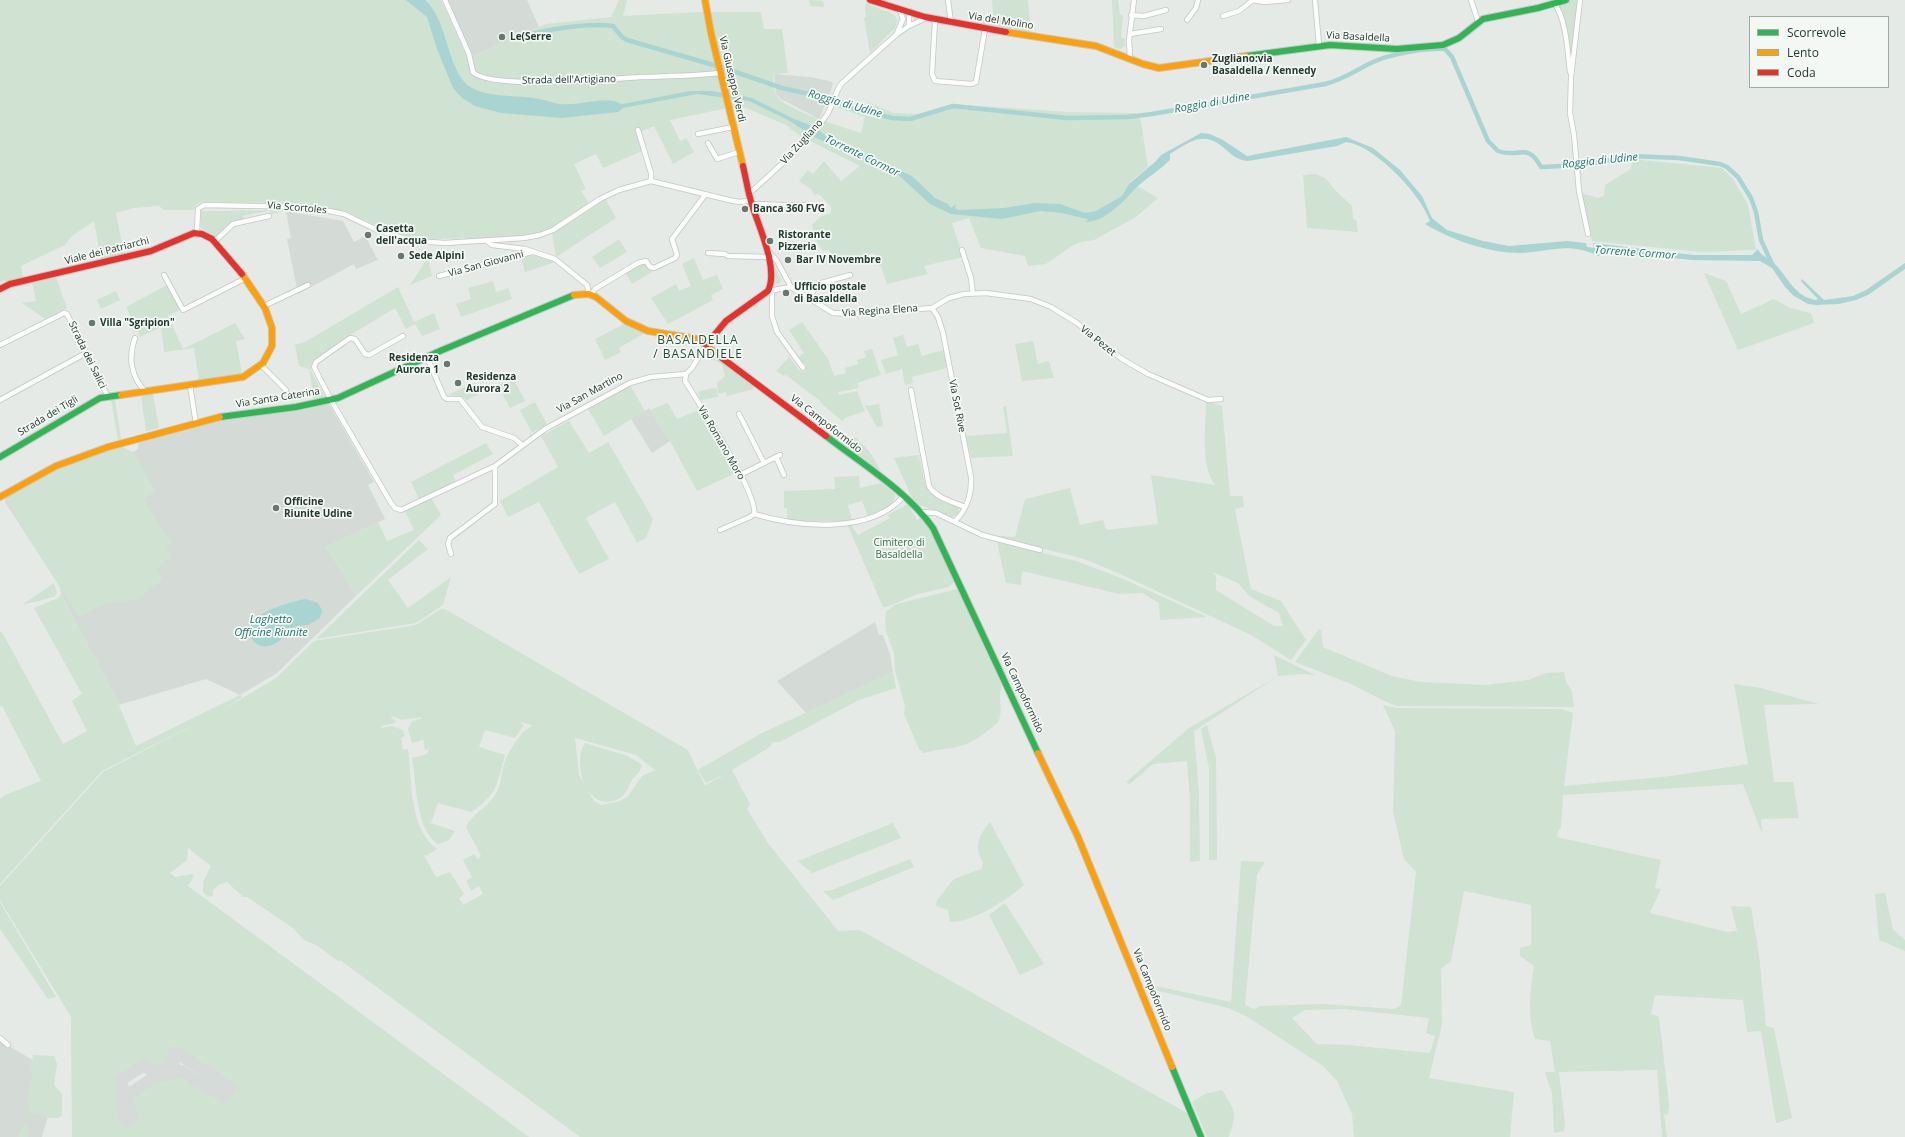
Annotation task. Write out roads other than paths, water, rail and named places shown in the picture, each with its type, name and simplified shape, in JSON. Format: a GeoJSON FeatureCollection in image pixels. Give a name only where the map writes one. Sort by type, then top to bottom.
{"type":"FeatureCollection","features":[{"type":"Feature","properties":{"kind":"street","name":"Strada dell'Artigiano"},"geometry":{"type":"LineString","coordinates":[[445,0],[469,54],[473,72],[480,77],[515,81],[562,83],[720,70]]}},
{"type":"Feature","properties":{"kind":"street","name":"Via Giuseppe Verdi"},"geometry":{"type":"LineString","coordinates":[[705,0],[708,10],[709,25],[739,152],[751,199],[769,255],[771,285],[768,291]]}},
{"type":"Feature","properties":{"kind":"street","name":"Via Giuseppe Verdi"},"geometry":{"type":"LineString","coordinates":[[708,10],[711,0]]}},
{"type":"Feature","properties":{"kind":"street","name":"Via del Molino"},"geometry":{"type":"LineString","coordinates":[[870,0],[900,11],[935,21],[1095,46],[1130,58]]}},
{"type":"Feature","properties":{"kind":"street"},"geometry":{"type":"LineString","coordinates":[[948,0],[951,24]]}},
{"type":"Feature","properties":{"kind":"street"},"geometry":{"type":"LineString","coordinates":[[1130,58],[1131,15],[1134,0]]}},
{"type":"Feature","properties":{"kind":"street"},"geometry":{"type":"LineString","coordinates":[[1187,20],[1196,8],[1198,0]]}},
{"type":"Feature","properties":{"kind":"street"},"geometry":{"type":"LineString","coordinates":[[1223,16],[1239,11],[1252,0],[1281,2],[1288,0]]}},
{"type":"Feature","properties":{"kind":"street"},"geometry":{"type":"LineString","coordinates":[[1315,0],[1319,46]]}},
{"type":"Feature","properties":{"kind":"street"},"geometry":{"type":"LineString","coordinates":[[1471,0],[1478,21]]}},
{"type":"Feature","properties":{"kind":"street","name":"Via Basaldella"},"geometry":{"type":"LineString","coordinates":[[1130,58],[1146,65],[1159,68],[1342,44],[1397,49],[1443,45],[1459,38],[1478,21],[1489,17],[1566,0]]}},
{"type":"Feature","properties":{"kind":"street"},"geometry":{"type":"LineString","coordinates":[[1580,0],[1571,77],[1570,113],[1579,191],[1588,234]]}},
{"type":"Feature","properties":{"kind":"street"},"geometry":{"type":"LineString","coordinates":[[1554,3],[1558,7],[1562,22],[1571,77]]}},
{"type":"Feature","properties":{"kind":"street"},"geometry":{"type":"LineString","coordinates":[[1131,15],[1144,16],[1166,10]]}},
{"type":"Feature","properties":{"kind":"street"},"geometry":{"type":"LineString","coordinates":[[897,34],[903,19],[900,11]]}},
{"type":"Feature","properties":{"kind":"street"},"geometry":{"type":"LineString","coordinates":[[909,13],[909,26]]}},
{"type":"Feature","properties":{"kind":"street","name":"Via Zugliano"},"geometry":{"type":"LineString","coordinates":[[751,199],[821,123],[827,114],[838,88],[846,79],[897,34],[909,26],[926,18]]}},
{"type":"Feature","properties":{"kind":"street"},"geometry":{"type":"LineString","coordinates":[[935,21],[932,74],[936,81],[972,84],[976,82],[985,28]]}},
{"type":"Feature","properties":{"kind":"street"},"geometry":{"type":"LineString","coordinates":[[1130,34],[1161,29]]}},
{"type":"Feature","properties":{"kind":"street"},"geometry":{"type":"LineString","coordinates":[[698,134],[733,127]]}},
{"type":"Feature","properties":{"kind":"street"},"geometry":{"type":"LineString","coordinates":[[638,130],[651,173],[651,181]]}},
{"type":"Feature","properties":{"kind":"street"},"geometry":{"type":"LineString","coordinates":[[708,143],[717,159],[739,152]]}},
{"type":"Feature","properties":{"kind":"street"},"geometry":{"type":"LineString","coordinates":[[487,240],[540,235],[553,230],[600,199],[619,190],[651,181],[733,201],[741,202],[751,199],[788,206],[809,205]]}},
{"type":"Feature","properties":{"kind":"street"},"geometry":{"type":"LineString","coordinates":[[705,195],[672,239],[677,255],[676,258],[654,268],[650,267],[646,261],[638,262],[595,289],[590,295],[599,298],[618,315],[634,326],[648,331],[695,338],[706,345]]}},
{"type":"Feature","properties":{"kind":"street","name":"Via Scortoles"},"geometry":{"type":"LineString","coordinates":[[197,232],[198,209],[204,205],[291,206],[344,214],[375,229],[416,241],[446,243],[487,240]]}},
{"type":"Feature","properties":{"kind":"street"},"geometry":{"type":"LineString","coordinates":[[214,242],[225,229],[233,224],[269,216]]}},
{"type":"Feature","properties":{"kind":"street","name":"Viale dei Patriarchi"},"geometry":{"type":"LineString","coordinates":[[0,288],[10,284],[151,252],[191,232],[197,232]]}},
{"type":"Feature","properties":{"kind":"street"},"geometry":{"type":"LineString","coordinates":[[108,397],[242,377],[253,372],[261,365],[269,354],[273,342],[273,331],[270,317],[264,306],[246,278],[214,242],[206,234],[197,232]]}},
{"type":"Feature","properties":{"kind":"street","name":"Via San Giovanni"},"geometry":{"type":"LineString","coordinates":[[487,240],[492,245],[515,247],[555,259],[587,285],[590,295]]}},
{"type":"Feature","properties":{"kind":"street"},"geometry":{"type":"LineString","coordinates":[[962,250],[971,278],[973,294]]}},
{"type":"Feature","properties":{"kind":"street","name":"Via San Giovanni"},"geometry":{"type":"LineString","coordinates":[[439,276],[532,252]]}},
{"type":"Feature","properties":{"kind":"street"},"geometry":{"type":"LineString","coordinates":[[686,374],[692,368],[712,337],[729,318],[768,291],[792,287],[777,261],[769,255],[728,256],[725,254],[708,253]]}},
{"type":"Feature","properties":{"kind":"street"},"geometry":{"type":"LineString","coordinates":[[164,275],[183,310],[246,278]]}},
{"type":"Feature","properties":{"kind":"street"},"geometry":{"type":"LineString","coordinates":[[809,298],[818,284],[850,275]]}},
{"type":"Feature","properties":{"kind":"street"},"geometry":{"type":"LineString","coordinates":[[264,306],[308,285]]}},
{"type":"Feature","properties":{"kind":"street","name":"Via Regina Elena"},"geometry":{"type":"LineString","coordinates":[[792,287],[833,313],[843,314],[932,308],[949,298],[973,294]]}},
{"type":"Feature","properties":{"kind":"street"},"geometry":{"type":"LineString","coordinates":[[768,291],[772,294],[772,316],[777,332],[803,368]]}},
{"type":"Feature","properties":{"kind":"street","name":"Via Pezet"},"geometry":{"type":"LineString","coordinates":[[973,294],[1014,295],[1051,307],[1077,324],[1122,359],[1148,374],[1208,400],[1221,399]]}},
{"type":"Feature","properties":{"kind":"street","name":"Via Santa Caterina"},"geometry":{"type":"LineString","coordinates":[[0,497],[56,466],[76,457],[224,416],[296,407],[331,400],[354,392],[427,357],[560,300],[575,295],[590,295]]}},
{"type":"Feature","properties":{"kind":"street","name":"Via Sot Rive"},"geometry":{"type":"LineString","coordinates":[[932,308],[938,317],[943,333],[968,458],[971,486],[965,507],[955,521]]}},
{"type":"Feature","properties":{"kind":"street","name":"Strada dei Salici"},"geometry":{"type":"LineString","coordinates":[[0,345],[64,312],[67,314],[108,397]]}},
{"type":"Feature","properties":{"kind":"street"},"geometry":{"type":"LineString","coordinates":[[331,400],[315,370],[316,362],[350,338],[356,339],[365,354],[369,355],[403,336]]}},
{"type":"Feature","properties":{"kind":"street"},"geometry":{"type":"LineString","coordinates":[[135,338],[131,358],[134,374],[145,391]]}},
{"type":"Feature","properties":{"kind":"street","name":"Via Campoformido"},"geometry":{"type":"LineString","coordinates":[[706,345],[904,496],[922,512],[940,540],[1078,837],[1201,1137]]}},
{"type":"Feature","properties":{"kind":"street"},"geometry":{"type":"LineString","coordinates":[[0,400],[86,353]]}},
{"type":"Feature","properties":{"kind":"street"},"geometry":{"type":"LineString","coordinates":[[427,357],[444,397],[447,399],[460,399],[482,427],[514,438],[522,446]]}},
{"type":"Feature","properties":{"kind":"street"},"geometry":{"type":"LineString","coordinates":[[261,365],[286,390]]}},
{"type":"Feature","properties":{"kind":"street","name":"Via San Martino"},"geometry":{"type":"LineString","coordinates":[[331,400],[395,508],[401,510],[495,466],[560,420],[634,381],[686,374]]}},
{"type":"Feature","properties":{"kind":"street","name":"Via Romano Moro"},"geometry":{"type":"LineString","coordinates":[[686,374],[686,381],[753,500],[755,509],[754,514]]}},
{"type":"Feature","properties":{"kind":"street"},"geometry":{"type":"LineString","coordinates":[[190,385],[196,424]]}},
{"type":"Feature","properties":{"kind":"street"},"geometry":{"type":"LineString","coordinates":[[911,390],[929,486],[933,492],[938,495],[965,507]]}},
{"type":"Feature","properties":{"kind":"street","name":"Strada dei Tigli"},"geometry":{"type":"LineString","coordinates":[[0,457],[93,402],[108,397]]}},
{"type":"Feature","properties":{"kind":"street"},"geometry":{"type":"LineString","coordinates":[[739,414],[764,463]]}},
{"type":"Feature","properties":{"kind":"street"},"geometry":{"type":"LineString","coordinates":[[740,475],[778,456],[784,475]]}},
{"type":"Feature","properties":{"kind":"street"},"geometry":{"type":"LineString","coordinates":[[451,554],[448,544],[450,538],[495,504],[495,466]]}},
{"type":"Feature","properties":{"kind":"street"},"geometry":{"type":"LineString","coordinates":[[720,530],[754,514],[773,519],[803,523],[847,524],[881,513],[899,502],[904,496]]}},
{"type":"Feature","properties":{"kind":"street"},"geometry":{"type":"LineString","coordinates":[[922,512],[936,513],[982,535],[1040,550]]}},
{"type":"Feature","properties":{"kind":"street"},"geometry":{"type":"LineString","coordinates":[[0,1038],[8,1045]]}},
{"type":"Feature","properties":{"kind":"water","name":"Torrente Cormor"},"geometry":{"type":"Polygon","coordinates":[[[406,0],[425,0],[432,8],[442,28],[456,69],[468,86],[477,90],[498,95],[542,99],[557,104],[574,104],[608,100],[623,104],[690,91],[712,91],[752,98],[794,119],[815,127],[827,137],[912,176],[935,198],[948,204],[951,208],[956,204],[955,208],[958,210],[1004,208],[1035,203],[1060,204],[1085,213],[1096,211],[1122,196],[1129,184],[1161,155],[1201,133],[1210,134],[1223,140],[1247,156],[1346,137],[1373,148],[1400,170],[1422,196],[1432,218],[1447,230],[1483,241],[1509,246],[1567,241],[1586,243],[1587,247],[1594,248],[1593,243],[1693,255],[1752,255],[1758,249],[1779,268],[1797,291],[1816,300],[1818,299],[1801,281],[1802,279],[1824,300],[1853,296],[1866,290],[1905,263],[1905,269],[1868,295],[1856,300],[1839,304],[1816,305],[1808,304],[1794,296],[1785,287],[1772,268],[1760,261],[1692,260],[1602,251],[1603,254],[1598,256],[1578,249],[1568,248],[1520,253],[1496,251],[1458,240],[1425,224],[1430,221],[1425,210],[1407,185],[1395,172],[1370,152],[1357,145],[1346,142],[1337,146],[1248,161],[1235,157],[1224,148],[1210,140],[1203,139],[1190,142],[1170,154],[1170,160],[1138,186],[1112,211],[1099,219],[1092,221],[1085,222],[1088,220],[1087,219],[1062,213],[1040,211],[1002,219],[951,214],[930,204],[894,171],[814,137],[790,121],[749,101],[697,94],[623,108],[618,112],[561,118],[501,113],[475,106],[462,98],[453,88],[437,49],[427,17],[406,0]]]}},
{"type":"Feature","properties":{"kind":"water","name":"Laghetto Officine Riunite"},"geometry":{"type":"Polygon","coordinates":[[[306,599],[318,603],[322,610],[320,618],[309,624],[292,628],[279,641],[272,645],[258,645],[252,639],[250,635],[250,625],[257,617],[277,607],[306,599]]]}},
{"type":"Feature","properties":{"kind":"waterway","name":"Roggia di Udine"},"geometry":{"type":"LineString","coordinates":[[523,36],[543,31],[581,26],[613,26],[622,37],[627,40],[724,68],[782,88],[828,98],[854,109],[892,118],[910,119],[953,106],[1067,118],[1128,117],[1152,114],[1325,84],[1338,80],[1373,62],[1389,56],[1418,51],[1445,49],[1452,57],[1488,141],[1498,151],[1505,153],[1527,153],[1536,159],[1541,167],[1583,165],[1631,156],[1679,158],[1720,164],[1727,167],[1738,177],[1751,198],[1756,212],[1761,240],[1773,266]]}},
{"type":"Feature","properties":{"kind":"place","name":"Le(Serre"},"geometry":{"type":"Point","coordinates":[502,37]}},
{"type":"Feature","properties":{"kind":"place","name":"Zugliano:via Basaldella / Kennedy"},"geometry":{"type":"Point","coordinates":[1204,65]}},
{"type":"Feature","properties":{"kind":"place","name":"Banca 360 FVG"},"geometry":{"type":"Point","coordinates":[745,209]}},
{"type":"Feature","properties":{"kind":"place","name":"Casetta dell'acqua"},"geometry":{"type":"Point","coordinates":[368,235]}},
{"type":"Feature","properties":{"kind":"place","name":"Ristorante Pizzeria"},"geometry":{"type":"Point","coordinates":[770,241]}},
{"type":"Feature","properties":{"kind":"place","name":"Sede Alpini"},"geometry":{"type":"Point","coordinates":[401,256]}},
{"type":"Feature","properties":{"kind":"place","name":"Bar IV Novembre"},"geometry":{"type":"Point","coordinates":[788,260]}},
{"type":"Feature","properties":{"kind":"place","name":"Ufficio postale di Basaldella"},"geometry":{"type":"Point","coordinates":[786,293]}},
{"type":"Feature","properties":{"kind":"place","name":"Villa \"Sgripion\""},"geometry":{"type":"Point","coordinates":[92,323]}},
{"type":"Feature","properties":{"kind":"place","name":"Residenza Aurora 1"},"geometry":{"type":"Point","coordinates":[447,364]}},
{"type":"Feature","properties":{"kind":"place","name":"Residenza Aurora 2"},"geometry":{"type":"Point","coordinates":[458,383]}},
{"type":"Feature","properties":{"kind":"place","name":"Officine Riunite Udine"},"geometry":{"type":"Point","coordinates":[276,508]}},
{"type":"Feature","properties":{"kind":"district","name":"BASALDELLA / BASANDIELE"},"geometry":{"type":"Point","coordinates":[698,348]}},
{"type":"Feature","properties":{"kind":"park label","name":"Cimitero di Basaldella"},"geometry":{"type":"Point","coordinates":[899,548]}}]}
